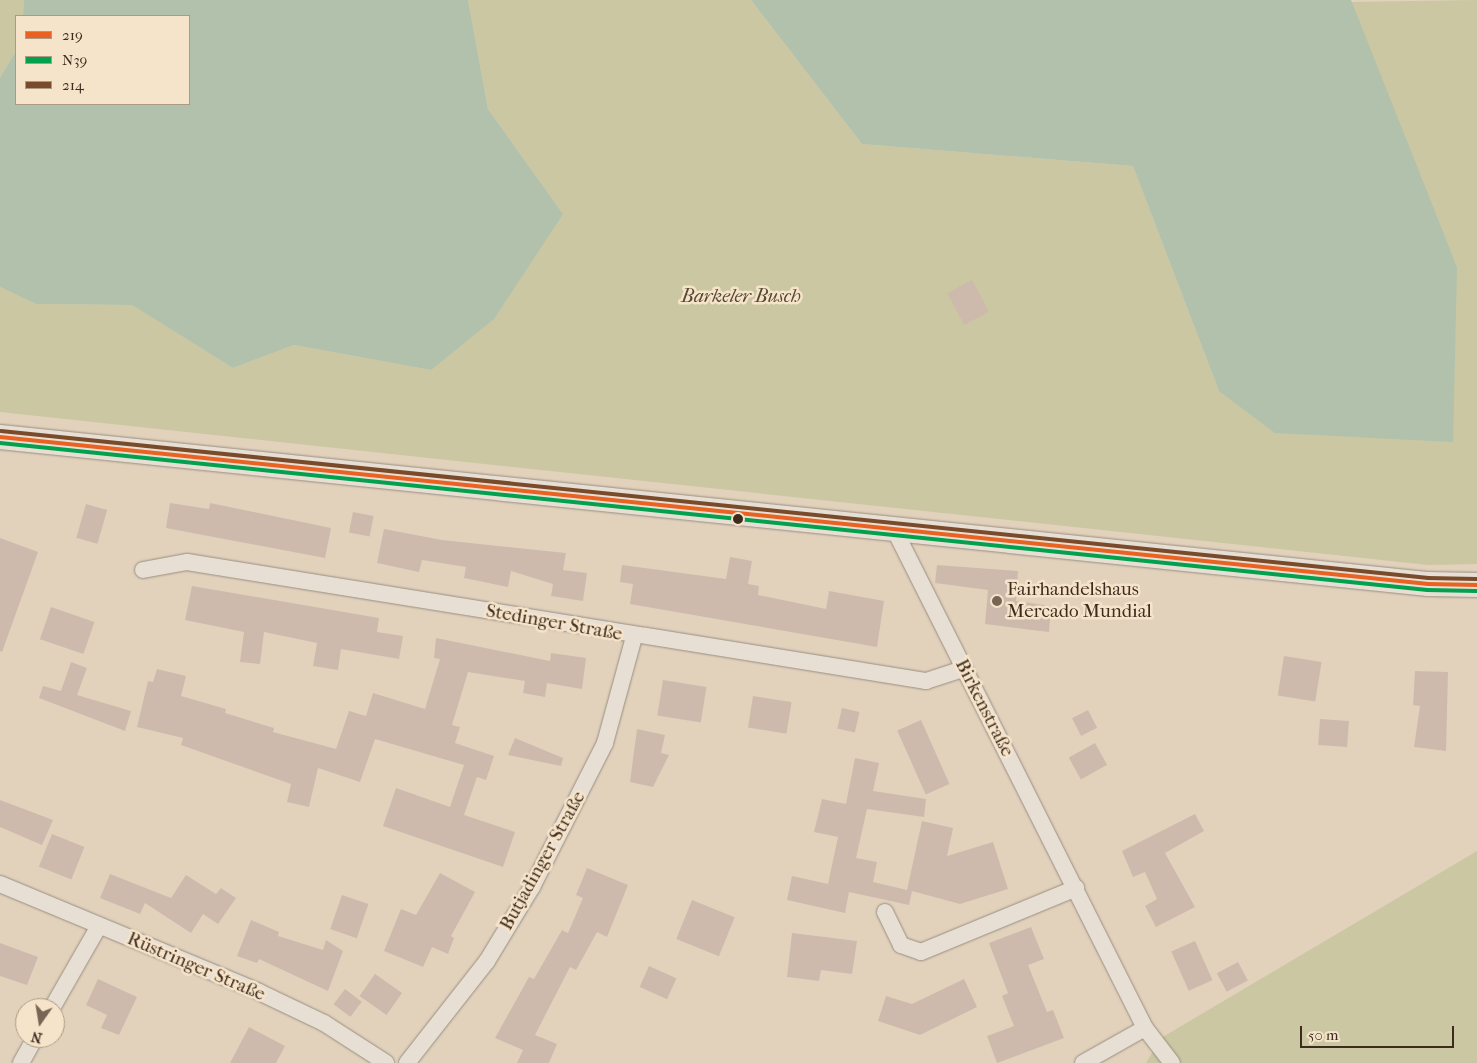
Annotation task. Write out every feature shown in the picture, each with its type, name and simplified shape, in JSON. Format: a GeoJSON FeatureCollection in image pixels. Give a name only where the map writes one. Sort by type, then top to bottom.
{"type":"FeatureCollection","features":[{"type":"Feature","properties":{"kind":"street"},"geometry":{"type":"LineString","coordinates":[[0,437],[893,527],[1428,584],[1477,584]]}},
{"type":"Feature","properties":{"kind":"street","name":"Birkenstraße"},"geometry":{"type":"LineString","coordinates":[[893,527],[1145,1028],[1172,1063]]}},
{"type":"Feature","properties":{"kind":"street","name":"Stedinger Straße"},"geometry":{"type":"LineString","coordinates":[[143,570],[188,562],[634,637],[926,681],[964,669]]}},
{"type":"Feature","properties":{"kind":"street","name":"Butjadinger Straße"},"geometry":{"type":"LineString","coordinates":[[407,1063],[487,961],[537,878],[605,743],[634,637]]}},
{"type":"Feature","properties":{"kind":"street","name":"Rüstringer Straße"},"geometry":{"type":"LineString","coordinates":[[0,884],[324,1023],[386,1063]]}},
{"type":"Feature","properties":{"kind":"street"},"geometry":{"type":"LineString","coordinates":[[885,912],[901,945],[921,952],[1076,888]]}},
{"type":"Feature","properties":{"kind":"street"},"geometry":{"type":"LineString","coordinates":[[58,998],[99,926]]}},
{"type":"Feature","properties":{"kind":"street"},"geometry":{"type":"LineString","coordinates":[[1083,1063],[1145,1028]]}},
{"type":"Feature","properties":{"kind":"street"},"geometry":{"type":"LineString","coordinates":[[21,1063],[29,1048]]}},
{"type":"Feature","properties":{"kind":"green space"},"geometry":{"type":"Polygon","coordinates":[[[0,0],[24,0],[23,15],[15,15],[15,53],[0,78],[0,0]]]}},
{"type":"Feature","properties":{"kind":"green space","name":"Barkeler Busch"},"geometry":{"type":"Polygon","coordinates":[[[468,0],[751,0],[862,144],[1133,166],[1219,391],[1457,267],[1349,2],[1477,0],[1477,564],[1428,565],[0,412],[0,287],[36,304],[132,305],[233,368],[294,345],[431,370],[563,214],[488,109],[468,0]]]}},
{"type":"Feature","properties":{"kind":"green space"},"geometry":{"type":"Polygon","coordinates":[[[1477,851],[1477,1063],[1146,1063],[1161,1038],[1477,851]]]}},
{"type":"Feature","properties":{"kind":"shaded area"},"geometry":{"type":"Polygon","coordinates":[[[24,0],[468,0],[488,109],[563,214],[494,319],[431,370],[294,345],[233,368],[132,305],[36,304],[0,287],[0,78],[15,53],[15,105],[190,105],[190,15],[23,15],[24,0]]]}},
{"type":"Feature","properties":{"kind":"shaded area"},"geometry":{"type":"Polygon","coordinates":[[[751,0],[1351,0],[1457,267],[1453,442],[1275,433],[1219,391],[1133,166],[862,144],[751,0]]]}},
{"type":"Feature","properties":{"kind":"building"},"geometry":{"type":"Polygon","coordinates":[[[972,280],[989,312],[964,325],[947,293],[972,280]]]}},
{"type":"Feature","properties":{"kind":"building"},"geometry":{"type":"Polygon","coordinates":[[[170,503],[209,509],[210,503],[331,528],[325,558],[166,528],[170,503]]]}},
{"type":"Feature","properties":{"kind":"building"},"geometry":{"type":"Polygon","coordinates":[[[86,504],[107,510],[98,544],[76,538],[86,504]]]}},
{"type":"Feature","properties":{"kind":"building"},"geometry":{"type":"Polygon","coordinates":[[[353,512],[374,516],[370,537],[349,533],[353,512]]]}},
{"type":"Feature","properties":{"kind":"building"},"geometry":{"type":"Polygon","coordinates":[[[384,529],[442,540],[566,553],[563,570],[587,573],[583,601],[551,596],[553,584],[511,571],[508,587],[464,578],[466,567],[422,560],[419,572],[377,563],[384,529]]]}},
{"type":"Feature","properties":{"kind":"building"},"geometry":{"type":"Polygon","coordinates":[[[0,538],[38,552],[2,652],[0,651],[0,538]]]}},
{"type":"Feature","properties":{"kind":"building"},"geometry":{"type":"Polygon","coordinates":[[[730,557],[752,561],[748,584],[759,586],[758,595],[826,609],[829,591],[884,601],[877,647],[630,604],[633,584],[620,582],[622,565],[726,579],[730,557]]]}},
{"type":"Feature","properties":{"kind":"building"},"geometry":{"type":"Polygon","coordinates":[[[937,565],[1018,571],[1016,601],[1051,606],[1049,632],[985,624],[988,590],[935,583],[937,565]]]}},
{"type":"Feature","properties":{"kind":"building"},"geometry":{"type":"Polygon","coordinates":[[[192,586],[379,618],[377,632],[403,636],[399,659],[341,649],[338,670],[313,666],[317,643],[264,632],[260,664],[240,662],[244,632],[185,620],[192,586]]]}},
{"type":"Feature","properties":{"kind":"building"},"geometry":{"type":"Polygon","coordinates":[[[51,607],[94,622],[83,654],[40,639],[51,607]]]}},
{"type":"Feature","properties":{"kind":"building"},"geometry":{"type":"Polygon","coordinates":[[[436,638],[550,661],[551,653],[586,658],[582,689],[547,683],[545,697],[523,693],[525,681],[468,672],[452,725],[460,727],[455,743],[494,756],[486,780],[477,777],[464,815],[515,832],[503,867],[383,826],[396,788],[450,807],[464,765],[375,739],[360,782],[318,768],[309,807],[287,802],[291,784],[181,745],[183,738],[137,727],[148,681],[153,682],[157,669],[186,676],[181,696],[226,709],[225,713],[274,728],[273,732],[336,749],[349,711],[366,716],[373,693],[425,709],[440,659],[434,658],[436,638]]]}},
{"type":"Feature","properties":{"kind":"building"},"geometry":{"type":"Polygon","coordinates":[[[1284,656],[1322,662],[1315,701],[1278,696],[1284,656]]]}},
{"type":"Feature","properties":{"kind":"building"},"geometry":{"type":"Polygon","coordinates":[[[71,662],[87,668],[77,695],[131,711],[125,731],[39,698],[43,686],[61,691],[71,662]]]}},
{"type":"Feature","properties":{"kind":"building"},"geometry":{"type":"Polygon","coordinates":[[[1415,671],[1448,672],[1446,751],[1414,747],[1420,706],[1413,705],[1415,671]]]}},
{"type":"Feature","properties":{"kind":"building"},"geometry":{"type":"Polygon","coordinates":[[[663,680],[706,687],[701,722],[657,716],[663,680]]]}},
{"type":"Feature","properties":{"kind":"building"},"geometry":{"type":"Polygon","coordinates":[[[753,696],[792,702],[787,734],[748,728],[753,696]]]}},
{"type":"Feature","properties":{"kind":"building"},"geometry":{"type":"Polygon","coordinates":[[[842,708],[860,712],[855,733],[837,728],[842,708]]]}},
{"type":"Feature","properties":{"kind":"building"},"geometry":{"type":"Polygon","coordinates":[[[1088,710],[1097,728],[1081,736],[1072,718],[1088,710]]]}},
{"type":"Feature","properties":{"kind":"building"},"geometry":{"type":"Polygon","coordinates":[[[1320,719],[1349,721],[1347,747],[1318,745],[1320,719]]]}},
{"type":"Feature","properties":{"kind":"building"},"geometry":{"type":"Polygon","coordinates":[[[921,720],[949,784],[926,795],[897,731],[921,720]]]}},
{"type":"Feature","properties":{"kind":"building"},"geometry":{"type":"Polygon","coordinates":[[[637,729],[665,735],[661,753],[669,755],[653,787],[630,782],[637,729]]]}},
{"type":"Feature","properties":{"kind":"building"},"geometry":{"type":"Polygon","coordinates":[[[515,738],[563,758],[561,766],[508,755],[515,738]]]}},
{"type":"Feature","properties":{"kind":"building"},"geometry":{"type":"Polygon","coordinates":[[[1095,743],[1107,765],[1081,779],[1069,758],[1095,743]]]}},
{"type":"Feature","properties":{"kind":"building"},"geometry":{"type":"Polygon","coordinates":[[[855,758],[879,763],[873,791],[926,799],[924,817],[867,809],[856,858],[877,862],[873,882],[907,890],[922,821],[953,828],[947,856],[993,842],[1008,889],[960,904],[912,891],[909,905],[849,892],[845,913],[787,900],[792,876],[828,884],[838,837],[814,832],[822,799],[846,804],[855,758]]]}},
{"type":"Feature","properties":{"kind":"building"},"geometry":{"type":"Polygon","coordinates":[[[0,800],[53,820],[42,845],[0,827],[0,800]]]}},
{"type":"Feature","properties":{"kind":"building"},"geometry":{"type":"Polygon","coordinates":[[[1195,814],[1204,831],[1165,853],[1195,907],[1156,927],[1145,906],[1157,899],[1145,872],[1133,877],[1122,851],[1195,814]]]}},
{"type":"Feature","properties":{"kind":"building"},"geometry":{"type":"Polygon","coordinates":[[[52,834],[84,847],[71,880],[39,866],[52,834]]]}},
{"type":"Feature","properties":{"kind":"building"},"geometry":{"type":"Polygon","coordinates":[[[587,868],[628,885],[607,937],[597,932],[576,970],[570,967],[535,1035],[557,1044],[549,1063],[517,1063],[523,1050],[495,1038],[529,977],[534,979],[562,930],[568,933],[583,898],[576,895],[587,868]]]}},
{"type":"Feature","properties":{"kind":"building"},"geometry":{"type":"Polygon","coordinates":[[[440,873],[475,892],[451,936],[454,938],[448,954],[432,947],[423,967],[384,951],[401,909],[416,915],[440,873]]]}},
{"type":"Feature","properties":{"kind":"building"},"geometry":{"type":"Polygon","coordinates":[[[110,874],[171,898],[186,875],[216,894],[221,888],[236,898],[218,924],[203,914],[191,933],[145,903],[140,914],[100,898],[110,874]]]}},
{"type":"Feature","properties":{"kind":"building"},"geometry":{"type":"Polygon","coordinates":[[[342,895],[368,904],[357,938],[330,929],[342,895]]]}},
{"type":"Feature","properties":{"kind":"building"},"geometry":{"type":"Polygon","coordinates":[[[692,900],[735,917],[719,956],[676,939],[692,900]]]}},
{"type":"Feature","properties":{"kind":"building"},"geometry":{"type":"Polygon","coordinates":[[[251,920],[279,932],[278,936],[323,950],[326,940],[343,951],[328,991],[259,959],[257,963],[237,956],[251,920]]]}},
{"type":"Feature","properties":{"kind":"building"},"geometry":{"type":"Polygon","coordinates":[[[1031,927],[1044,959],[1028,965],[1047,1012],[1053,1010],[1064,1038],[997,1063],[987,1036],[1014,1026],[1002,996],[1008,993],[989,943],[1031,927]]]}},
{"type":"Feature","properties":{"kind":"building"},"geometry":{"type":"Polygon","coordinates":[[[792,933],[857,941],[852,974],[821,970],[819,981],[787,977],[792,933]]]}},
{"type":"Feature","properties":{"kind":"building"},"geometry":{"type":"Polygon","coordinates":[[[1195,941],[1212,980],[1189,991],[1171,952],[1195,941]]]}},
{"type":"Feature","properties":{"kind":"building"},"geometry":{"type":"Polygon","coordinates":[[[0,943],[38,957],[27,985],[0,976],[0,943]]]}},
{"type":"Feature","properties":{"kind":"building"},"geometry":{"type":"Polygon","coordinates":[[[1238,962],[1248,981],[1227,992],[1217,973],[1238,962]]]}},
{"type":"Feature","properties":{"kind":"building"},"geometry":{"type":"Polygon","coordinates":[[[649,966],[676,978],[667,999],[640,987],[649,966]]]}},
{"type":"Feature","properties":{"kind":"building"},"geometry":{"type":"Polygon","coordinates":[[[375,974],[402,993],[387,1015],[360,996],[375,974]]]}},
{"type":"Feature","properties":{"kind":"building"},"geometry":{"type":"Polygon","coordinates":[[[98,979],[137,997],[119,1035],[101,1028],[107,1015],[86,1005],[98,979]]]}},
{"type":"Feature","properties":{"kind":"building"},"geometry":{"type":"Polygon","coordinates":[[[964,979],[977,1007],[920,1035],[878,1021],[886,996],[912,1004],[964,979]]]}},
{"type":"Feature","properties":{"kind":"building"},"geometry":{"type":"Polygon","coordinates":[[[345,989],[362,1002],[350,1017],[334,1004],[345,989]]]}},
{"type":"Feature","properties":{"kind":"building"},"geometry":{"type":"Polygon","coordinates":[[[249,1027],[285,1046],[276,1063],[230,1063],[249,1027]]]}},
{"type":"Feature","properties":{"kind":"transit line","name":"214"},"geometry":{"type":"LineString","coordinates":[[1,431],[1428,578],[1477,579]]}},
{"type":"Feature","properties":{"kind":"transit line","name":"219"},"geometry":{"type":"LineString","coordinates":[[0,437],[1428,584],[1477,585]]}},
{"type":"Feature","properties":{"kind":"transit line","name":"N39"},"geometry":{"type":"LineString","coordinates":[[0,443],[1427,590],[1477,591]]}},
{"type":"Feature","properties":{"kind":"place","name":"Fairhandelshaus Mercado Mundial"},"geometry":{"type":"Point","coordinates":[997,601]}}]}
